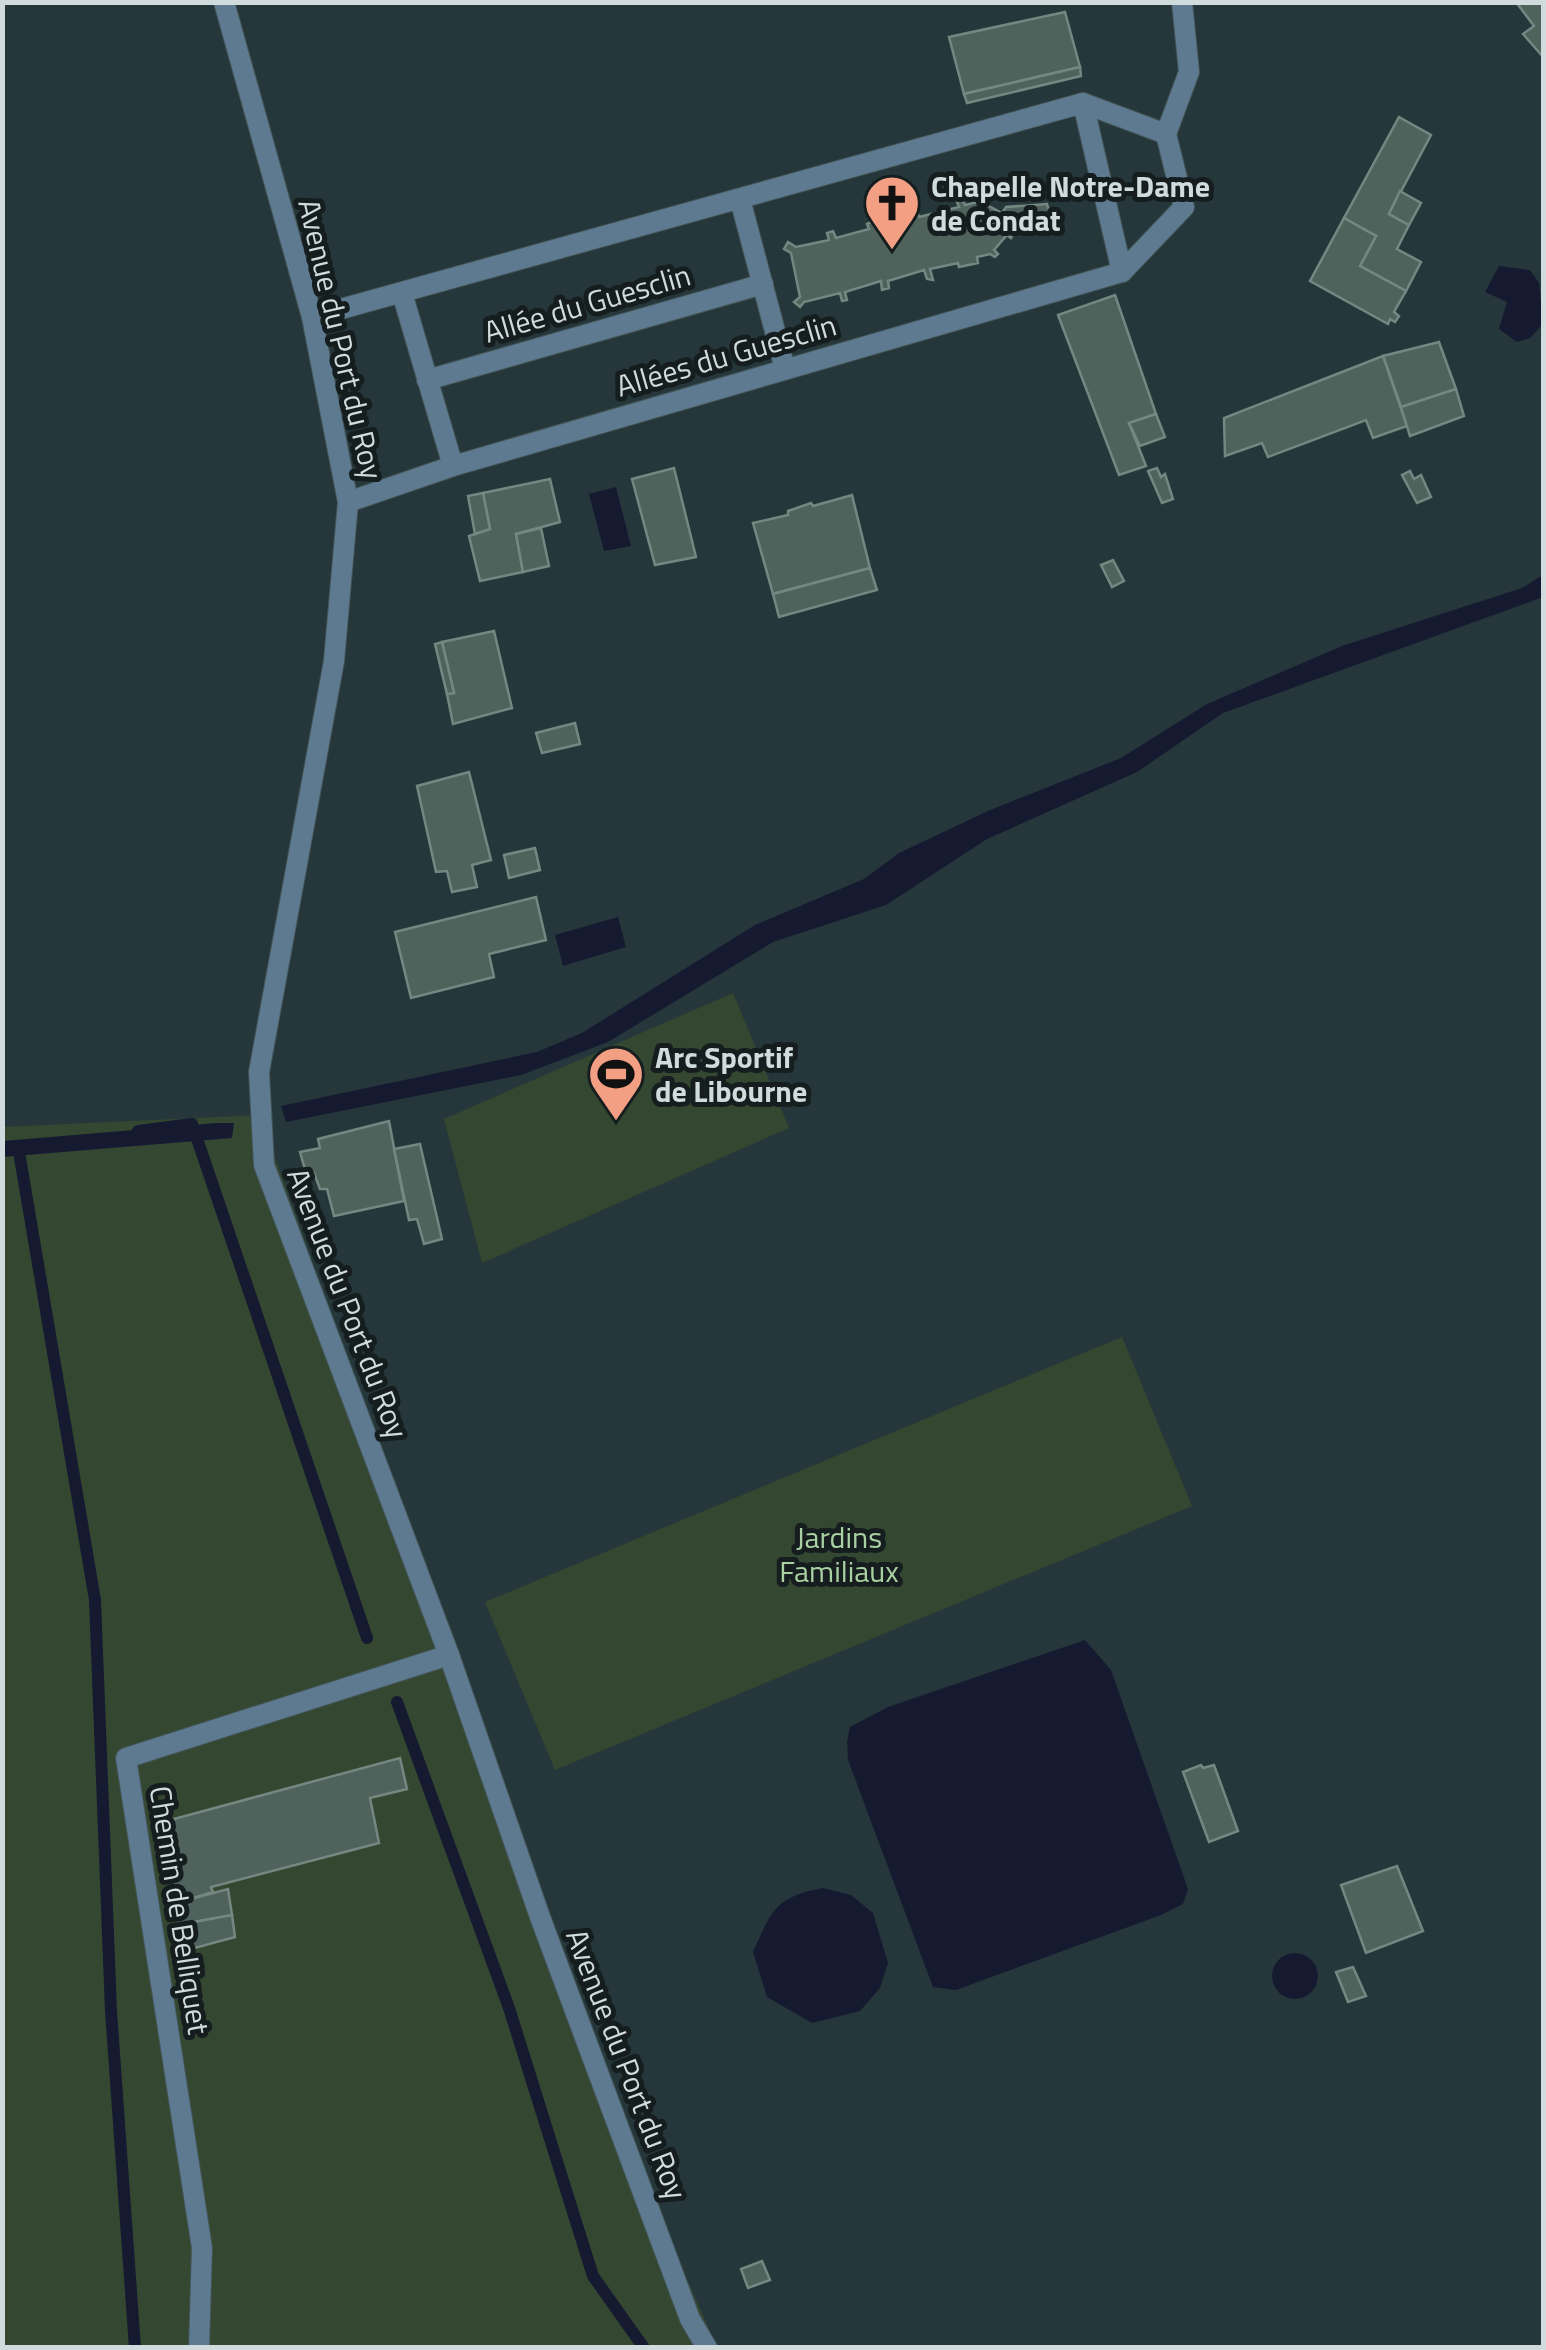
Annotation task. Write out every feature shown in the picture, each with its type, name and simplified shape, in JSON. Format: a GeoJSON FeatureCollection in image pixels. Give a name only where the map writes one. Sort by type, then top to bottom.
{"type":"FeatureCollection","features":[{"type":"Feature","properties":{"kind":"street","name":"Avenue du Port du Roy"},"geometry":{"type":"LineString","coordinates":[[224,2],[312,317],[348,502],[334,660],[259,1072],[264,1165],[449,1655],[540,1918],[690,2319],[707,2348]]}},
{"type":"Feature","properties":{"kind":"street"},"geometry":{"type":"LineString","coordinates":[[1122,272],[1184,206],[1166,134],[1189,72],[1182,2]]}},
{"type":"Feature","properties":{"kind":"street"},"geometry":{"type":"LineString","coordinates":[[312,317],[1082,103],[1166,134]]}},
{"type":"Feature","properties":{"kind":"street"},"geometry":{"type":"LineString","coordinates":[[1082,103],[1122,272]]}},
{"type":"Feature","properties":{"kind":"street"},"geometry":{"type":"LineString","coordinates":[[740,199],[785,369]]}},
{"type":"Feature","properties":{"kind":"street","name":"Allées du Guesclin"},"geometry":{"type":"LineString","coordinates":[[348,502],[452,466],[1122,272]]}},
{"type":"Feature","properties":{"kind":"street","name":"Allée du Guesclin"},"geometry":{"type":"LineString","coordinates":[[426,380],[763,284]]}},
{"type":"Feature","properties":{"kind":"street"},"geometry":{"type":"LineString","coordinates":[[402,293],[452,466]]}},
{"type":"Feature","properties":{"kind":"street","name":"Chemin de Belliquet"},"geometry":{"type":"LineString","coordinates":[[198,2348],[202,2248],[126,1758],[449,1655]]}},
{"type":"Feature","properties":{"kind":"green space","name":"Arc Sportif de Libourne"},"geometry":{"type":"Polygon","coordinates":[[[733,993],[789,1128],[482,1263],[444,1119],[733,993]]]}},
{"type":"Feature","properties":{"kind":"green space"},"geometry":{"type":"Polygon","coordinates":[[[260,1115],[617,2121],[717,2347],[3,2347],[2,1127],[260,1115]]]}},
{"type":"Feature","properties":{"kind":"green space","name":"Jardins Familiaux"},"geometry":{"type":"Polygon","coordinates":[[[1122,1337],[1192,1506],[555,1770],[485,1602],[1122,1337]]]}},
{"type":"Feature","properties":{"kind":"water"},"geometry":{"type":"Polygon","coordinates":[[[1499,266],[1530,270],[1539,283],[1543,324],[1530,338],[1517,342],[1499,329],[1507,302],[1485,292],[1499,266]]]}},
{"type":"Feature","properties":{"kind":"water"},"geometry":{"type":"Polygon","coordinates":[[[616,487],[631,546],[604,551],[589,494],[616,487]]]}},
{"type":"Feature","properties":{"kind":"water"},"geometry":{"type":"Polygon","coordinates":[[[1543,575],[1543,597],[1223,713],[1137,772],[987,839],[886,905],[773,942],[608,1042],[521,1075],[286,1122],[281,1106],[537,1052],[582,1033],[755,925],[864,879],[899,853],[990,810],[1121,758],[1207,704],[1342,646],[1522,588],[1543,575]]]}},
{"type":"Feature","properties":{"kind":"water"},"geometry":{"type":"Polygon","coordinates":[[[618,917],[626,947],[563,966],[555,935],[618,917]]]}},
{"type":"Feature","properties":{"kind":"water"},"geometry":{"type":"Polygon","coordinates":[[[234,1123],[232,1138],[3,1157],[3,1141],[234,1123]]]}},
{"type":"Feature","properties":{"kind":"water"},"geometry":{"type":"Polygon","coordinates":[[[1085,1640],[1111,1670],[1188,1889],[1183,1904],[956,1990],[933,1987],[848,1760],[850,1727],[888,1707],[1085,1640]]]}},
{"type":"Feature","properties":{"kind":"water"},"geometry":{"type":"Polygon","coordinates":[[[823,1888],[851,1895],[873,1913],[888,1963],[880,1988],[860,2011],[812,2023],[767,1997],[753,1952],[777,1908],[794,1896],[823,1888]]]}},
{"type":"Feature","properties":{"kind":"water"},"geometry":{"type":"Polygon","coordinates":[[[1295,1953],[1311,1960],[1318,1976],[1311,1992],[1295,1999],[1279,1992],[1272,1976],[1279,1960],[1295,1953]]]}},
{"type":"Feature","properties":{"kind":"building"},"geometry":{"type":"Polygon","coordinates":[[[1516,2],[1544,2],[1544,58],[1523,34],[1534,26],[1516,2]]]}},
{"type":"Feature","properties":{"kind":"building"},"geometry":{"type":"Polygon","coordinates":[[[1065,12],[1080,67],[964,94],[949,37],[1065,12]]]}},
{"type":"Feature","properties":{"kind":"building"},"geometry":{"type":"Polygon","coordinates":[[[1080,67],[1081,76],[967,103],[964,94],[1080,67]]]}},
{"type":"Feature","properties":{"kind":"building"},"geometry":{"type":"Polygon","coordinates":[[[1399,117],[1431,135],[1389,214],[1409,225],[1397,249],[1421,262],[1406,291],[1360,266],[1376,236],[1344,218],[1399,117]]]}},
{"type":"Feature","properties":{"kind":"building"},"geometry":{"type":"Polygon","coordinates":[[[1400,191],[1421,203],[1409,225],[1389,214],[1400,191]]]}},
{"type":"Feature","properties":{"kind":"building","name":"Chapelle Notre-Dame de Condat"},"geometry":{"type":"Polygon","coordinates":[[[981,197],[987,198],[985,204],[1002,213],[1006,207],[1047,204],[1052,220],[1035,233],[1013,234],[1011,238],[1007,235],[994,250],[998,254],[995,257],[990,254],[977,257],[978,263],[930,269],[933,280],[927,279],[924,270],[888,281],[889,288],[882,290],[881,281],[845,292],[847,300],[842,301],[840,293],[804,302],[800,307],[794,302],[800,297],[791,253],[784,249],[788,242],[796,247],[829,240],[827,233],[833,231],[836,238],[869,229],[867,224],[874,221],[876,227],[913,219],[909,209],[916,208],[919,217],[959,207],[957,202],[962,200],[965,205],[978,202],[981,197]]]}},
{"type":"Feature","properties":{"kind":"building"},"geometry":{"type":"Polygon","coordinates":[[[1344,218],[1376,236],[1360,266],[1406,291],[1394,312],[1399,316],[1395,322],[1390,319],[1388,324],[1310,281],[1344,218]]]}},
{"type":"Feature","properties":{"kind":"building"},"geometry":{"type":"Polygon","coordinates":[[[1115,295],[1156,414],[1129,423],[1146,466],[1119,475],[1058,315],[1115,295]]]}},
{"type":"Feature","properties":{"kind":"building"},"geometry":{"type":"Polygon","coordinates":[[[1439,342],[1456,389],[1401,407],[1383,356],[1439,342]]]}},
{"type":"Feature","properties":{"kind":"building"},"geometry":{"type":"Polygon","coordinates":[[[1383,356],[1407,426],[1373,438],[1366,420],[1268,457],[1262,443],[1225,456],[1224,418],[1383,356]]]}},
{"type":"Feature","properties":{"kind":"building"},"geometry":{"type":"Polygon","coordinates":[[[1456,389],[1464,416],[1410,436],[1401,407],[1456,389]]]}},
{"type":"Feature","properties":{"kind":"building"},"geometry":{"type":"Polygon","coordinates":[[[1156,414],[1165,437],[1140,446],[1129,423],[1156,414]]]}},
{"type":"Feature","properties":{"kind":"building"},"geometry":{"type":"Polygon","coordinates":[[[674,468],[696,557],[655,565],[632,479],[674,468]]]}},
{"type":"Feature","properties":{"kind":"building"},"geometry":{"type":"Polygon","coordinates":[[[1157,468],[1161,477],[1165,474],[1173,499],[1162,503],[1148,471],[1157,468]]]}},
{"type":"Feature","properties":{"kind":"building"},"geometry":{"type":"Polygon","coordinates":[[[1410,471],[1414,479],[1421,475],[1431,497],[1417,503],[1402,475],[1410,471]]]}},
{"type":"Feature","properties":{"kind":"building"},"geometry":{"type":"Polygon","coordinates":[[[550,479],[560,522],[516,534],[523,572],[480,581],[469,536],[490,529],[483,493],[550,479]]]}},
{"type":"Feature","properties":{"kind":"building"},"geometry":{"type":"Polygon","coordinates":[[[483,493],[490,529],[475,534],[468,496],[483,493]]]}},
{"type":"Feature","properties":{"kind":"building"},"geometry":{"type":"Polygon","coordinates":[[[852,495],[870,568],[773,594],[753,523],[788,515],[788,511],[811,503],[813,506],[852,495]]]}},
{"type":"Feature","properties":{"kind":"building"},"geometry":{"type":"Polygon","coordinates":[[[541,528],[549,566],[523,572],[516,534],[541,528]]]}},
{"type":"Feature","properties":{"kind":"building"},"geometry":{"type":"Polygon","coordinates":[[[1113,560],[1124,581],[1112,587],[1101,565],[1113,560]]]}},
{"type":"Feature","properties":{"kind":"building"},"geometry":{"type":"Polygon","coordinates":[[[870,568],[877,590],[779,617],[773,594],[870,568]]]}},
{"type":"Feature","properties":{"kind":"building"},"geometry":{"type":"Polygon","coordinates":[[[494,631],[512,708],[453,724],[447,694],[454,693],[442,642],[494,631]]]}},
{"type":"Feature","properties":{"kind":"building"},"geometry":{"type":"Polygon","coordinates":[[[442,642],[454,693],[447,694],[435,644],[442,642]]]}},
{"type":"Feature","properties":{"kind":"building"},"geometry":{"type":"Polygon","coordinates":[[[575,723],[580,744],[542,753],[536,733],[575,723]]]}},
{"type":"Feature","properties":{"kind":"building"},"geometry":{"type":"Polygon","coordinates":[[[469,772],[491,860],[472,865],[477,887],[452,892],[447,871],[436,872],[417,786],[469,772]]]}},
{"type":"Feature","properties":{"kind":"building"},"geometry":{"type":"Polygon","coordinates":[[[535,848],[540,870],[509,878],[504,855],[535,848]]]}},
{"type":"Feature","properties":{"kind":"building"},"geometry":{"type":"Polygon","coordinates":[[[536,897],[546,940],[489,954],[494,977],[411,998],[395,932],[536,897]]]}},
{"type":"Feature","properties":{"kind":"building"},"geometry":{"type":"Polygon","coordinates":[[[389,1121],[404,1201],[334,1216],[327,1189],[320,1189],[314,1173],[306,1173],[300,1152],[320,1148],[318,1139],[389,1121]]]}},
{"type":"Feature","properties":{"kind":"building"},"geometry":{"type":"Polygon","coordinates":[[[420,1144],[442,1239],[424,1244],[417,1219],[409,1220],[394,1149],[420,1144]]]}},
{"type":"Feature","properties":{"kind":"building"},"geometry":{"type":"Polygon","coordinates":[[[400,1758],[407,1789],[370,1798],[379,1843],[211,1887],[213,1892],[176,1903],[174,1819],[400,1758]]]}},
{"type":"Feature","properties":{"kind":"building"},"geometry":{"type":"Polygon","coordinates":[[[1214,1765],[1238,1831],[1209,1842],[1183,1772],[1214,1765]]]}},
{"type":"Feature","properties":{"kind":"building"},"geometry":{"type":"Polygon","coordinates":[[[1397,1866],[1423,1931],[1366,1953],[1341,1885],[1397,1866]]]}},
{"type":"Feature","properties":{"kind":"building"},"geometry":{"type":"Polygon","coordinates":[[[228,1889],[232,1915],[178,1925],[176,1903],[228,1889]]]}},
{"type":"Feature","properties":{"kind":"building"},"geometry":{"type":"Polygon","coordinates":[[[232,1915],[235,1937],[180,1952],[178,1925],[232,1915]]]}},
{"type":"Feature","properties":{"kind":"building"},"geometry":{"type":"Polygon","coordinates":[[[1353,1967],[1366,1996],[1348,2002],[1336,1972],[1353,1967]]]}},
{"type":"Feature","properties":{"kind":"building"},"geometry":{"type":"Polygon","coordinates":[[[762,2261],[770,2280],[748,2288],[741,2269],[762,2261]]]}},
{"type":"Feature","properties":{"kind":"waterway"},"geometry":{"type":"LineString","coordinates":[[138,1131],[192,1124],[367,1638]]}},
{"type":"Feature","properties":{"kind":"waterway"},"geometry":{"type":"LineString","coordinates":[[18,1146],[95,1600],[111,2011],[135,2348]]}},
{"type":"Feature","properties":{"kind":"waterway"},"geometry":{"type":"LineString","coordinates":[[397,1702],[509,2008],[593,2276],[644,2348]]}},
{"type":"Feature","properties":{"kind":"place","name":"Chapelle Notre-Dame de Condat"},"geometry":{"type":"Point","coordinates":[892,252]}},
{"type":"Feature","properties":{"kind":"place","name":"Arc Sportif de Libourne"},"geometry":{"type":"Point","coordinates":[616,1123]}}]}
